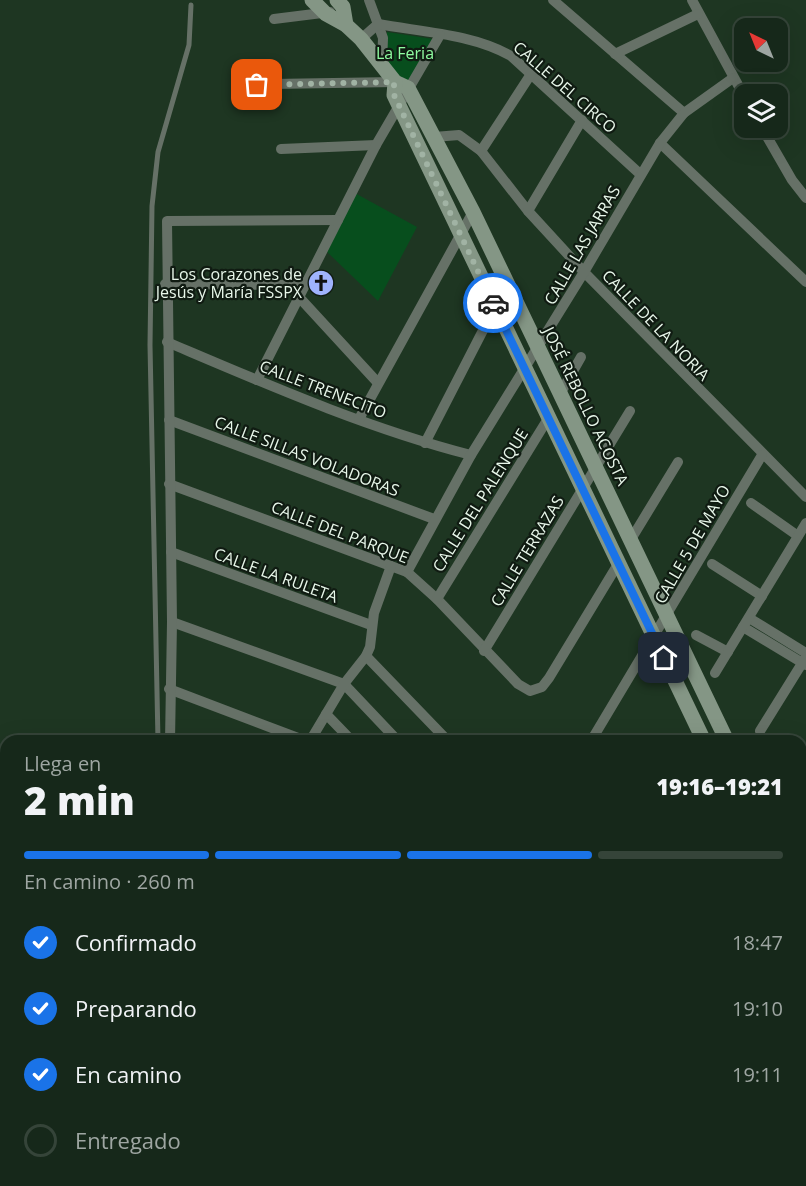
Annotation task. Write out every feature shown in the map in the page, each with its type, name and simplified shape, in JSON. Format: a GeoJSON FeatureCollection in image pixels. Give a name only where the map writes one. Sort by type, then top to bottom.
{"type":"FeatureCollection","features":[{"type":"Feature","properties":{"kind":"main road","name":"JOSÉ REBOLLO ACOSTA"},"geometry":{"type":"LineString","coordinates":[[312,0],[326,14],[346,25],[361,39],[401,85],[434,137],[473,212],[724,735]]}},
{"type":"Feature","properties":{"kind":"main road"},"geometry":{"type":"LineString","coordinates":[[340,2],[346,25]]}},
{"type":"Feature","properties":{"kind":"main road"},"geometry":{"type":"LineString","coordinates":[[401,85],[394,95],[398,104],[701,735]]}},
{"type":"Feature","properties":{"kind":"street"},"geometry":{"type":"LineString","coordinates":[[369,0],[383,38],[382,65]]}},
{"type":"Feature","properties":{"kind":"street"},"geometry":{"type":"LineString","coordinates":[[553,0],[684,113]]}},
{"type":"Feature","properties":{"kind":"street"},"geometry":{"type":"LineString","coordinates":[[692,0],[737,84]]}},
{"type":"Feature","properties":{"kind":"street"},"geometry":{"type":"LineString","coordinates":[[274,19],[326,14],[340,2]]}},
{"type":"Feature","properties":{"kind":"street"},"geometry":{"type":"LineString","coordinates":[[615,54],[698,14]]}},
{"type":"Feature","properties":{"kind":"street"},"geometry":{"type":"LineString","coordinates":[[361,39],[378,24]]}},
{"type":"Feature","properties":{"kind":"street","name":"CALLE DEL CIRCO"},"geometry":{"type":"LineString","coordinates":[[378,24],[496,48],[531,74],[640,174]]}},
{"type":"Feature","properties":{"kind":"street"},"geometry":{"type":"LineString","coordinates":[[272,84],[401,85],[440,35]]}},
{"type":"Feature","properties":{"kind":"street"},"geometry":{"type":"LineString","coordinates":[[481,152],[508,114],[531,74]]}},
{"type":"Feature","properties":{"kind":"street","name":"CALLE LAS JARRAS"},"geometry":{"type":"LineString","coordinates":[[407,572],[471,455],[538,348],[660,143],[684,113],[733,78]]}},
{"type":"Feature","properties":{"kind":"street"},"geometry":{"type":"LineString","coordinates":[[257,380],[398,104]]}},
{"type":"Feature","properties":{"kind":"street"},"geometry":{"type":"LineString","coordinates":[[528,211],[582,120]]}},
{"type":"Feature","properties":{"kind":"street","name":"CALLE DE LA NORIA"},"geometry":{"type":"LineString","coordinates":[[434,137],[459,135],[481,152],[528,211],[584,272],[762,455],[806,497]]}},
{"type":"Feature","properties":{"kind":"street"},"geometry":{"type":"LineString","coordinates":[[768,138],[792,180],[806,198]]}},
{"type":"Feature","properties":{"kind":"street"},"geometry":{"type":"LineString","coordinates":[[660,143],[806,282]]}},
{"type":"Feature","properties":{"kind":"street"},"geometry":{"type":"LineString","coordinates":[[281,149],[376,145]]}},
{"type":"Feature","properties":{"kind":"street"},"geometry":{"type":"LineString","coordinates":[[358,419],[473,212]]}},
{"type":"Feature","properties":{"kind":"street"},"geometry":{"type":"LineString","coordinates":[[168,735],[172,622],[165,284],[167,221],[338,220]]}},
{"type":"Feature","properties":{"kind":"street"},"geometry":{"type":"LineString","coordinates":[[165,284],[304,285]]}},
{"type":"Feature","properties":{"kind":"street"},"geometry":{"type":"LineString","coordinates":[[298,296],[378,383]]}},
{"type":"Feature","properties":{"kind":"street"},"geometry":{"type":"LineString","coordinates":[[425,443],[495,307]]}},
{"type":"Feature","properties":{"kind":"street","name":"CALLE TRENECITO"},"geometry":{"type":"LineString","coordinates":[[167,342],[358,419],[425,443],[471,455]]}},
{"type":"Feature","properties":{"kind":"street"},"geometry":{"type":"LineString","coordinates":[[560,394],[581,357]]}},
{"type":"Feature","properties":{"kind":"street","name":"CALLE TERRAZAS"},"geometry":{"type":"LineString","coordinates":[[484,651],[630,411]]}},
{"type":"Feature","properties":{"kind":"street","name":"CALLE DEL PALENQUE"},"geometry":{"type":"LineString","coordinates":[[437,599],[549,417]]}},
{"type":"Feature","properties":{"kind":"street","name":"CALLE SILLAS VOLADORAS"},"geometry":{"type":"LineString","coordinates":[[169,420],[434,519]]}},
{"type":"Feature","properties":{"kind":"street","name":"CALLE 5 DE MAYO"},"geometry":{"type":"LineString","coordinates":[[595,735],[668,616],[762,455]]}},
{"type":"Feature","properties":{"kind":"street"},"geometry":{"type":"LineString","coordinates":[[630,541],[678,462]]}},
{"type":"Feature","properties":{"kind":"street","name":"CALLE DEL PARQUE"},"geometry":{"type":"LineString","coordinates":[[169,484],[407,572],[437,599],[484,651],[518,684],[530,691],[542,687],[549,678],[618,564]]}},
{"type":"Feature","properties":{"kind":"street"},"geometry":{"type":"LineString","coordinates":[[751,503],[798,536]]}},
{"type":"Feature","properties":{"kind":"street"},"geometry":{"type":"LineString","coordinates":[[715,673],[806,523]]}},
{"type":"Feature","properties":{"kind":"street","name":"CALLE LA RULETA"},"geometry":{"type":"LineString","coordinates":[[171,552],[371,626]]}},
{"type":"Feature","properties":{"kind":"street"},"geometry":{"type":"LineString","coordinates":[[712,564],[762,596]]}},
{"type":"Feature","properties":{"kind":"street"},"geometry":{"type":"LineString","coordinates":[[312,735],[344,684],[366,656],[370,647],[371,626],[391,566]]}},
{"type":"Feature","properties":{"kind":"street"},"geometry":{"type":"LineString","coordinates":[[172,622],[344,684],[392,735]]}},
{"type":"Feature","properties":{"kind":"street"},"geometry":{"type":"LineString","coordinates":[[746,623],[805,659],[760,732]]}},
{"type":"Feature","properties":{"kind":"street"},"geometry":{"type":"LineString","coordinates":[[696,635],[728,652]]}},
{"type":"Feature","properties":{"kind":"street"},"geometry":{"type":"LineString","coordinates":[[366,656],[442,735]]}},
{"type":"Feature","properties":{"kind":"street"},"geometry":{"type":"LineString","coordinates":[[169,689],[292,735]]}},
{"type":"Feature","properties":{"kind":"street"},"geometry":{"type":"LineString","coordinates":[[326,714],[346,735]]}},
{"type":"Feature","properties":{"kind":"lane"},"geometry":{"type":"LineString","coordinates":[[168,735],[150,345],[152,206],[158,152],[189,45],[191,5]]}},
{"type":"Feature","properties":{"kind":"lane"},"geometry":{"type":"LineString","coordinates":[[257,85],[272,84]]}},
{"type":"Feature","properties":{"kind":"green space","name":"La Feria"},"geometry":{"type":"Polygon","coordinates":[[[387,32],[433,39],[407,83],[391,67],[387,32]]]}},
{"type":"Feature","properties":{"kind":"green space"},"geometry":{"type":"Polygon","coordinates":[[[353,192],[417,227],[378,301],[324,249],[353,192]]]}},
{"type":"Feature","properties":{"kind":"way so far"},"geometry":{"type":"LineString","coordinates":[[257,85],[394,82],[394,95],[493,303]]}},
{"type":"Feature","properties":{"kind":"place","name":"Los Corazones de Jesús y María FSSPX"},"geometry":{"type":"Point","coordinates":[321,283]}},
{"type":"Feature","properties":{"kind":"route"},"geometry":{"type":"LineString","coordinates":[[493,303],[664,658]]}}]}
